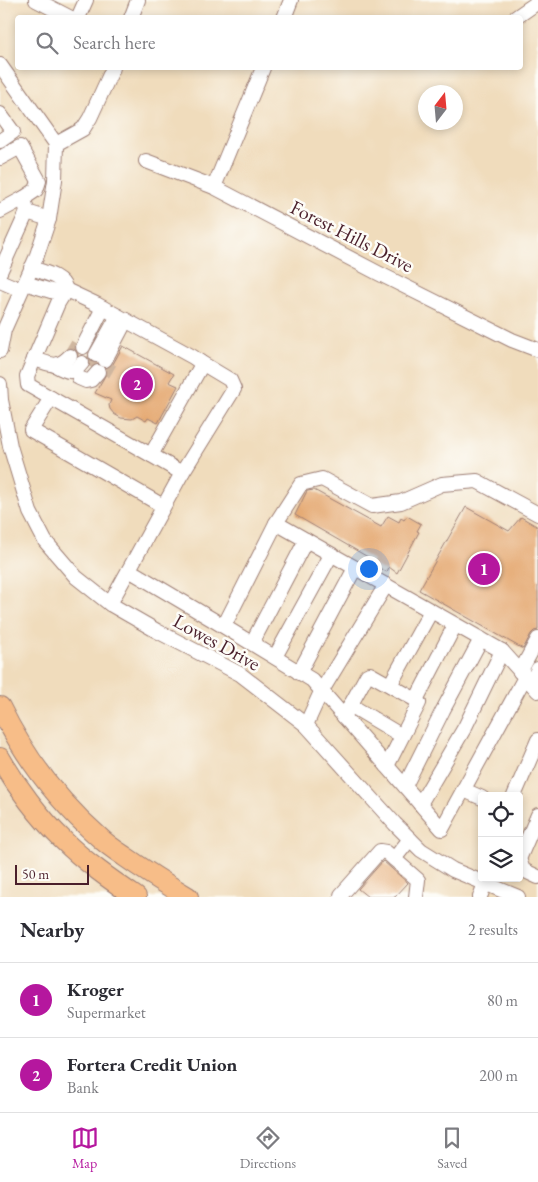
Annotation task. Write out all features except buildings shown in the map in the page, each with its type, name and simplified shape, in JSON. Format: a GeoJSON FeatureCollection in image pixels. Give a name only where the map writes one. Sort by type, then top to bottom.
{"type":"FeatureCollection","features":[{"type":"Feature","properties":{"kind":"highway"},"geometry":{"type":"LineString","coordinates":[[0,707],[26,753],[54,791],[76,816],[107,844],[168,886],[188,897]]}},
{"type":"Feature","properties":{"kind":"highway"},"geometry":{"type":"LineString","coordinates":[[0,758],[24,794],[64,840],[89,862],[136,897]]}},
{"type":"Feature","properties":{"kind":"street"},"geometry":{"type":"LineString","coordinates":[[36,0],[65,15]]}},
{"type":"Feature","properties":{"kind":"street"},"geometry":{"type":"LineString","coordinates":[[79,15],[86,0]]}},
{"type":"Feature","properties":{"kind":"street"},"geometry":{"type":"LineString","coordinates":[[132,15],[138,0]]}},
{"type":"Feature","properties":{"kind":"street"},"geometry":{"type":"LineString","coordinates":[[285,15],[291,0]]}},
{"type":"Feature","properties":{"kind":"street"},"geometry":{"type":"LineString","coordinates":[[520,15],[538,2]]}},
{"type":"Feature","properties":{"kind":"street"},"geometry":{"type":"LineString","coordinates":[[0,65],[56,144],[55,180],[49,219],[36,258],[4,330],[0,351]]}},
{"type":"Feature","properties":{"kind":"street"},"geometry":{"type":"LineString","coordinates":[[56,144],[83,129],[112,70]]}},
{"type":"Feature","properties":{"kind":"street"},"geometry":{"type":"LineString","coordinates":[[214,187],[262,70]]}},
{"type":"Feature","properties":{"kind":"street"},"geometry":{"type":"LineString","coordinates":[[0,114],[13,132],[0,141]]}},
{"type":"Feature","properties":{"kind":"street"},"geometry":{"type":"LineString","coordinates":[[0,158],[20,147],[39,181],[36,190],[26,205],[0,272]]}},
{"type":"Feature","properties":{"kind":"street","name":"Forest Hills Drive"},"geometry":{"type":"LineString","coordinates":[[146,161],[214,187],[387,278],[512,340],[538,350]]}},
{"type":"Feature","properties":{"kind":"street"},"geometry":{"type":"LineString","coordinates":[[0,211],[26,205],[49,219]]}},
{"type":"Feature","properties":{"kind":"street"},"geometry":{"type":"LineString","coordinates":[[31,268],[60,280],[66,290]]}},
{"type":"Feature","properties":{"kind":"street"},"geometry":{"type":"LineString","coordinates":[[0,281],[58,292],[66,290],[115,314],[193,357],[230,380],[234,389],[182,472],[110,604]]}},
{"type":"Feature","properties":{"kind":"street"},"geometry":{"type":"LineString","coordinates":[[66,290],[58,303],[27,376],[28,385],[182,472]]}},
{"type":"Feature","properties":{"kind":"street"},"geometry":{"type":"LineString","coordinates":[[34,359],[71,374],[84,373],[115,314]]}},
{"type":"Feature","properties":{"kind":"street"},"geometry":{"type":"LineString","coordinates":[[91,360],[115,314]]}},
{"type":"Feature","properties":{"kind":"street"},"geometry":{"type":"LineString","coordinates":[[71,374],[62,364],[91,360]]}},
{"type":"Feature","properties":{"kind":"street"},"geometry":{"type":"LineString","coordinates":[[151,455],[200,368],[200,362]]}},
{"type":"Feature","properties":{"kind":"street","name":"Lowes Drive"},"geometry":{"type":"LineString","coordinates":[[0,384],[1,400],[10,446],[30,512],[45,541],[76,578],[110,604],[240,674],[306,725],[395,824],[421,850],[453,870],[478,877]]}},
{"type":"Feature","properties":{"kind":"street"},"geometry":{"type":"LineString","coordinates":[[50,398],[31,430],[163,506]]}},
{"type":"Feature","properties":{"kind":"street"},"geometry":{"type":"LineString","coordinates":[[224,626],[276,523],[301,484],[322,479],[372,506],[401,502],[442,484],[477,480],[538,514]]}},
{"type":"Feature","properties":{"kind":"street"},"geometry":{"type":"LineString","coordinates":[[276,523],[502,651],[529,681]]}},
{"type":"Feature","properties":{"kind":"street"},"geometry":{"type":"LineString","coordinates":[[252,644],[306,540]]}},
{"type":"Feature","properties":{"kind":"street"},"geometry":{"type":"LineString","coordinates":[[275,658],[332,555]]}},
{"type":"Feature","properties":{"kind":"street"},"geometry":{"type":"LineString","coordinates":[[299,673],[355,568]]}},
{"type":"Feature","properties":{"kind":"street"},"geometry":{"type":"LineString","coordinates":[[128,570],[312,680],[322,692],[347,711],[402,736]]}},
{"type":"Feature","properties":{"kind":"street"},"geometry":{"type":"LineString","coordinates":[[306,725],[322,692],[386,585]]}},
{"type":"Feature","properties":{"kind":"street"},"geometry":{"type":"LineString","coordinates":[[390,685],[431,611]]}},
{"type":"Feature","properties":{"kind":"street"},"geometry":{"type":"LineString","coordinates":[[416,700],[456,625]]}},
{"type":"Feature","properties":{"kind":"street"},"geometry":{"type":"LineString","coordinates":[[405,786],[481,639]]}},
{"type":"Feature","properties":{"kind":"street"},"geometry":{"type":"LineString","coordinates":[[529,681],[538,639]]}},
{"type":"Feature","properties":{"kind":"street"},"geometry":{"type":"LineString","coordinates":[[420,804],[465,727],[502,651]]}},
{"type":"Feature","properties":{"kind":"street"},"geometry":{"type":"LineString","coordinates":[[347,711],[387,766],[442,829],[529,681],[538,669]]}},
{"type":"Feature","properties":{"kind":"street"},"geometry":{"type":"LineString","coordinates":[[347,711],[367,675],[370,674],[419,703],[387,766]]}},
{"type":"Feature","properties":{"kind":"street"},"geometry":{"type":"LineString","coordinates":[[516,792],[538,740]]}},
{"type":"Feature","properties":{"kind":"street"},"geometry":{"type":"LineString","coordinates":[[464,790],[478,796]]}},
{"type":"Feature","properties":{"kind":"street"},"geometry":{"type":"LineString","coordinates":[[523,850],[538,815]]}},
{"type":"Feature","properties":{"kind":"street"},"geometry":{"type":"LineString","coordinates":[[394,859],[410,839]]}},
{"type":"Feature","properties":{"kind":"street"},"geometry":{"type":"LineString","coordinates":[[341,897],[341,894],[380,851],[386,852],[418,880],[416,897]]}},
{"type":"Feature","properties":{"kind":"street"},"geometry":{"type":"LineString","coordinates":[[523,868],[538,877]]}},
{"type":"Feature","properties":{"kind":"street"},"geometry":{"type":"LineString","coordinates":[[480,897],[482,882]]}},
{"type":"Feature","properties":{"kind":"street","name":"Lowes Drive"},"geometry":{"type":"LineString","coordinates":[[490,882],[518,897]]}},
{"type":"Feature","properties":{"kind":"tunnel"},"geometry":{"type":"LineString","coordinates":[[70,356],[77,344]]}},
{"type":"Feature","properties":{"kind":"tunnel"},"geometry":{"type":"LineString","coordinates":[[90,367],[96,355]]}},
{"type":"Feature","properties":{"kind":"tunnel"},"geometry":{"type":"LineString","coordinates":[[103,374],[110,362]]}},
{"type":"Feature","properties":{"kind":"place","name":"Fortera Credit Union"},"geometry":{"type":"Point","coordinates":[137,384]}},
{"type":"Feature","properties":{"kind":"place","name":"Kroger"},"geometry":{"type":"Point","coordinates":[484,569]}}]}
